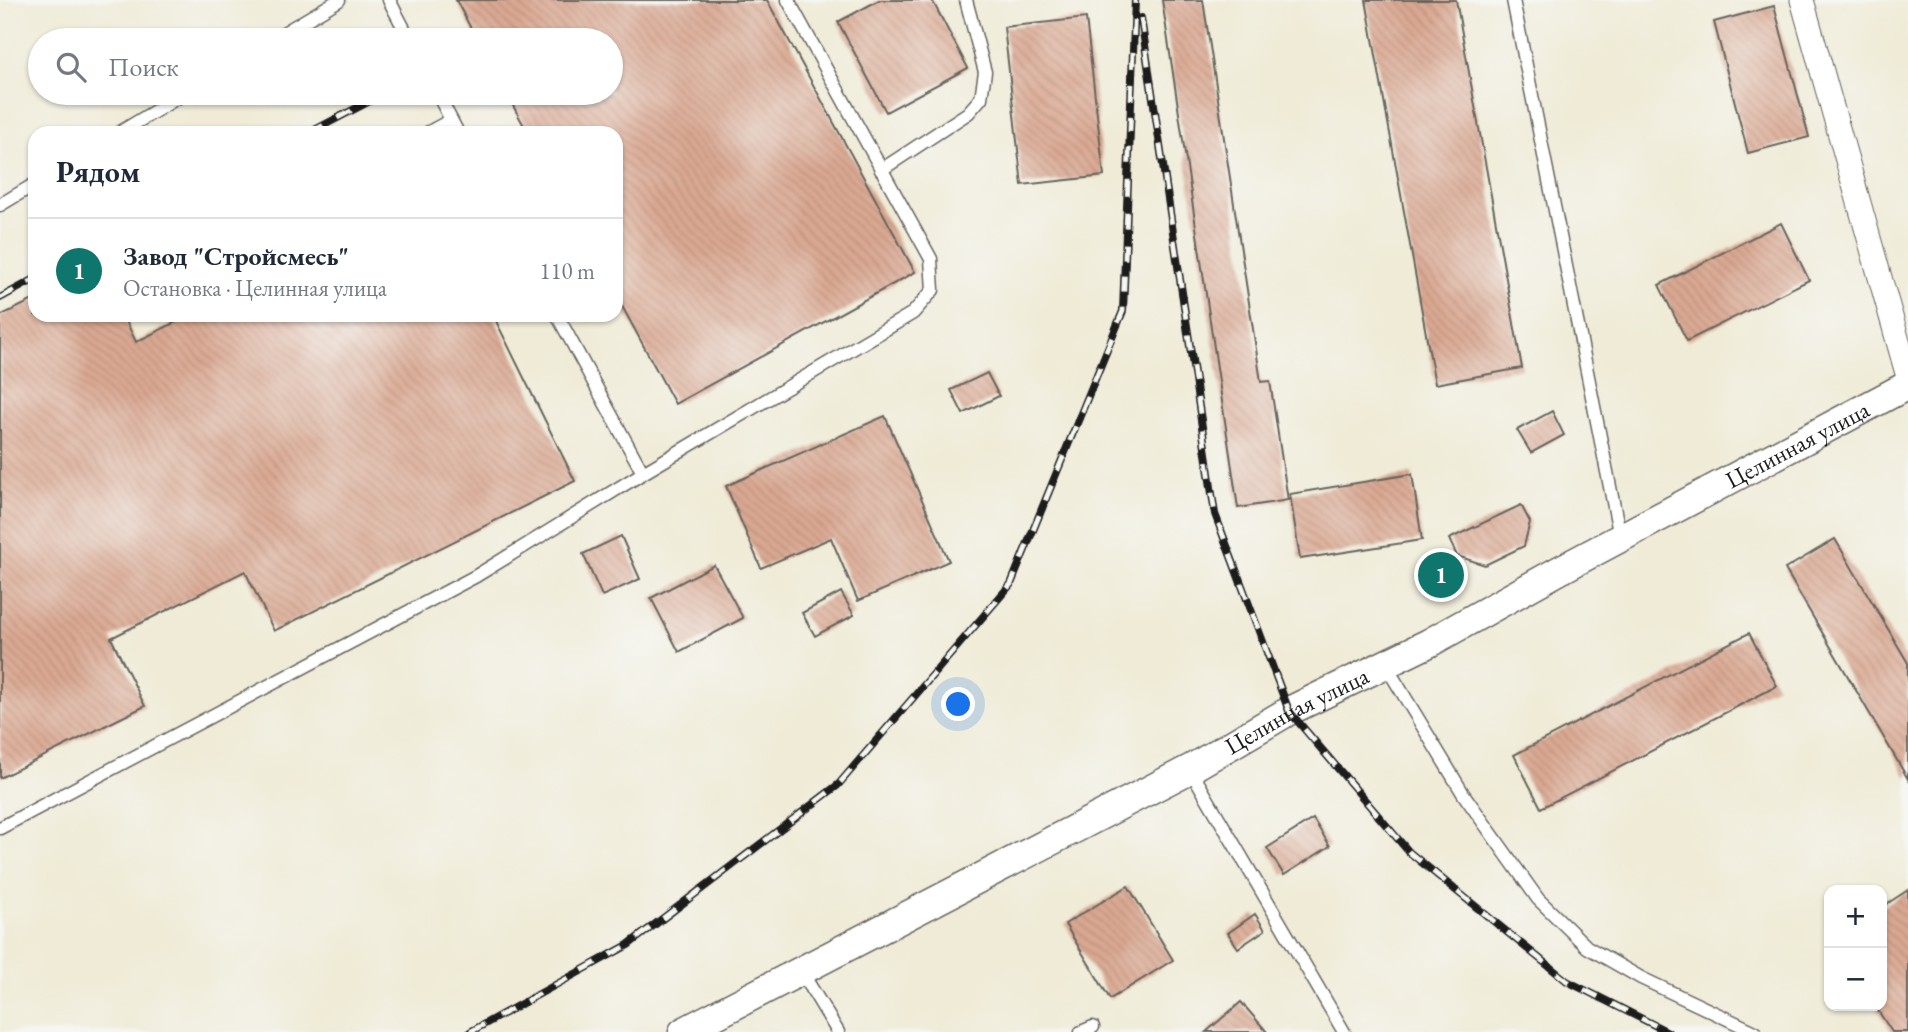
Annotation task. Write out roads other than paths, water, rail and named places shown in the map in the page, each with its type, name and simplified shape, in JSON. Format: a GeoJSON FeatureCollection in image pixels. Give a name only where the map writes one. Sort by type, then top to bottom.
{"type":"FeatureCollection","features":[{"type":"Feature","properties":{"kind":"street"},"geometry":{"type":"LineString","coordinates":[[1802,0],[1908,377]]}},
{"type":"Feature","properties":{"kind":"street","name":"Целинная улица"},"geometry":{"type":"LineString","coordinates":[[683,1032],[1190,769],[1289,711],[1429,643],[1908,385]]}},
{"type":"Feature","properties":{"kind":"lane"},"geometry":{"type":"LineString","coordinates":[[292,28],[339,0]]}},
{"type":"Feature","properties":{"kind":"lane"},"geometry":{"type":"LineString","coordinates":[[389,0],[404,28]]}},
{"type":"Feature","properties":{"kind":"lane"},"geometry":{"type":"LineString","coordinates":[[0,828],[476,576],[643,473],[914,313],[933,290],[931,260],[788,0]]}},
{"type":"Feature","properties":{"kind":"lane"},"geometry":{"type":"LineString","coordinates":[[881,170],[968,114],[981,98],[985,72],[966,0]]}},
{"type":"Feature","properties":{"kind":"lane"},"geometry":{"type":"LineString","coordinates":[[1513,0],[1620,538]]}},
{"type":"Feature","properties":{"kind":"lane"},"geometry":{"type":"LineString","coordinates":[[131,126],[165,105]]}},
{"type":"Feature","properties":{"kind":"lane"},"geometry":{"type":"LineString","coordinates":[[444,105],[455,126]]}},
{"type":"Feature","properties":{"kind":"lane"},"geometry":{"type":"LineString","coordinates":[[440,126],[452,120]]}},
{"type":"Feature","properties":{"kind":"lane"},"geometry":{"type":"LineString","coordinates":[[0,205],[28,188]]}},
{"type":"Feature","properties":{"kind":"lane"},"geometry":{"type":"LineString","coordinates":[[561,322],[643,473]]}},
{"type":"Feature","properties":{"kind":"lane"},"geometry":{"type":"LineString","coordinates":[[1384,663],[1464,795],[1538,899],[1548,909],[1587,947],[1641,978],[1755,1032]]}},
{"type":"Feature","properties":{"kind":"lane"},"geometry":{"type":"LineString","coordinates":[[1190,769],[1343,1032]]}},
{"type":"Feature","properties":{"kind":"lane"},"geometry":{"type":"LineString","coordinates":[[801,971],[838,1032]]}},
{"type":"Feature","properties":{"kind":"railway"},"geometry":{"type":"LineString","coordinates":[[470,1032],[628,945],[838,785],[1011,584],[1123,311],[1135,0]]}},
{"type":"Feature","properties":{"kind":"railway"},"geometry":{"type":"LineString","coordinates":[[1141,18],[1215,514],[1289,711],[1409,852],[1567,981],[1668,1032]]}},
{"type":"Feature","properties":{"kind":"railway"},"geometry":{"type":"LineString","coordinates":[[322,126],[362,105]]}},
{"type":"Feature","properties":{"kind":"railway"},"geometry":{"type":"LineString","coordinates":[[0,298],[28,283]]}},
{"type":"Feature","properties":{"kind":"place","name":"Завод \"Стройсмесь\""},"geometry":{"type":"Point","coordinates":[1441,575]}}]}
